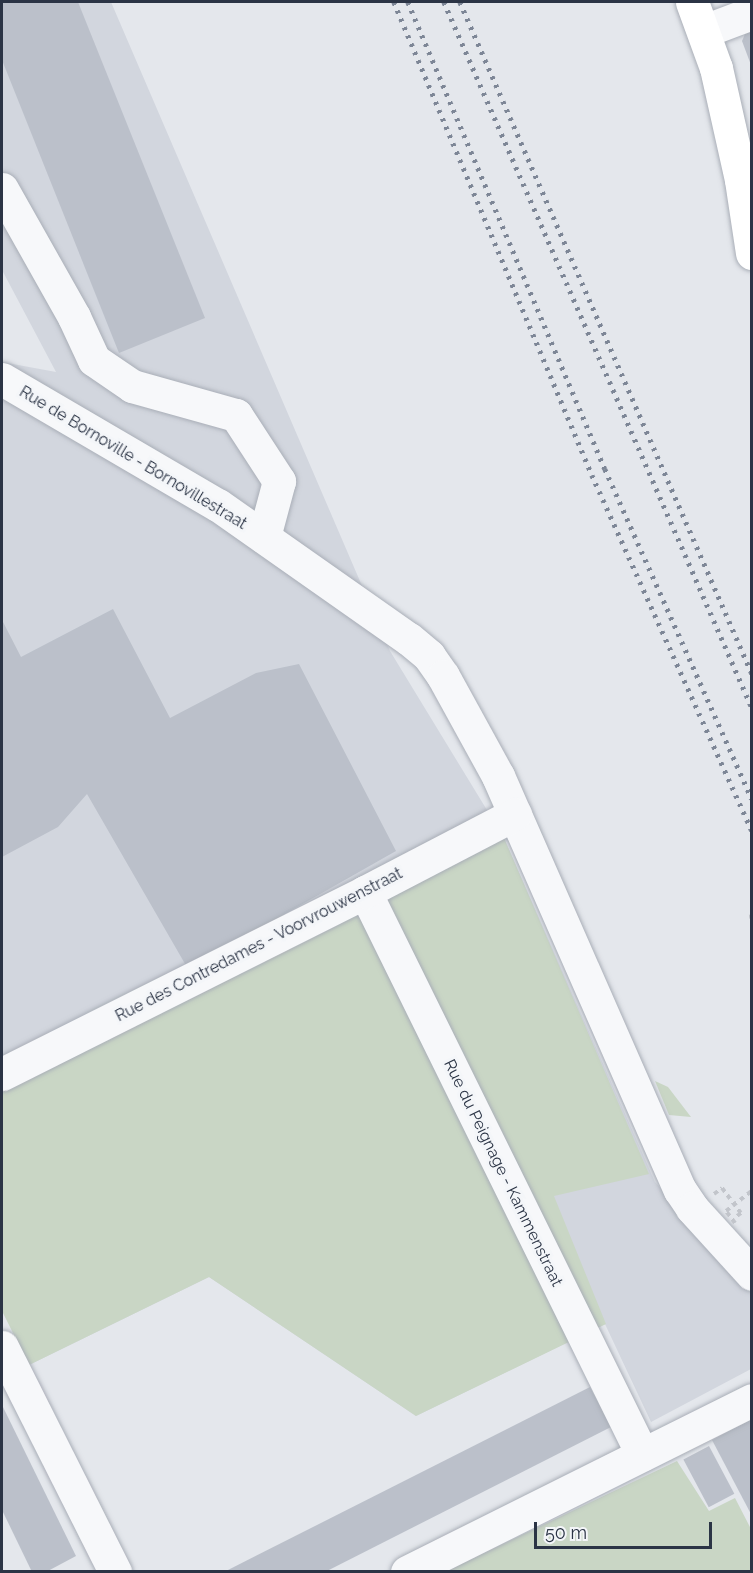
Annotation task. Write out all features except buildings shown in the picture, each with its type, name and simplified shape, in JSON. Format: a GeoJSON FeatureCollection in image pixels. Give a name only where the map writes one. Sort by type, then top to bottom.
{"type":"FeatureCollection","features":[{"type":"Feature","properties":{"kind":"main road"},"geometry":{"type":"LineString","coordinates":[[698,16],[716,69],[734,145],[752,253]]}},
{"type":"Feature","properties":{"kind":"street"},"geometry":{"type":"LineString","coordinates":[[698,16],[752,13]]}},
{"type":"Feature","properties":{"kind":"street"},"geometry":{"type":"LineString","coordinates":[[2,189],[74,317],[94,360],[132,386],[236,415],[279,481],[264,537]]}},
{"type":"Feature","properties":{"kind":"street","name":"Rue de Bornoville - Bornovillestraat"},"geometry":{"type":"LineString","coordinates":[[2,379],[218,505],[409,639],[429,656],[482,744],[515,814],[680,1190],[692,1209],[752,1275]]}},
{"type":"Feature","properties":{"kind":"street","name":"Rue des Contredames - Voorvrouwenstraat"},"geometry":{"type":"LineString","coordinates":[[2,1074],[515,814]]}},
{"type":"Feature","properties":{"kind":"street","name":"Rue du Peignage - Kammenstraat"},"geometry":{"type":"LineString","coordinates":[[365,892],[642,1454]]}},
{"type":"Feature","properties":{"kind":"street"},"geometry":{"type":"LineString","coordinates":[[2,1347],[114,1572]]}},
{"type":"Feature","properties":{"kind":"street"},"geometry":{"type":"LineString","coordinates":[[407,1572],[752,1400]]}},
{"type":"Feature","properties":{"kind":"path"},"geometry":{"type":"LineString","coordinates":[[735,1222],[726,1211],[752,1191]]}},
{"type":"Feature","properties":{"kind":"shaded area"},"geometry":{"type":"Polygon","coordinates":[[[2,2],[111,2],[390,651],[504,838],[655,1182],[751,1285],[751,1369],[651,1422],[605,1324],[416,1416],[209,1277],[29,1365],[2,1307],[2,362],[56,372],[2,270],[2,2]]]}},
{"type":"Feature","properties":{"kind":"green space"},"geometry":{"type":"Polygon","coordinates":[[[504,838],[649,1174],[554,1196],[606,1324],[416,1416],[209,1277],[29,1365],[2,1311],[2,1086],[504,838]]]}},
{"type":"Feature","properties":{"kind":"green space"},"geometry":{"type":"Polygon","coordinates":[[[655,1081],[668,1087],[691,1117],[669,1115],[655,1081]]]}},
{"type":"Feature","properties":{"kind":"green space"},"geometry":{"type":"Polygon","coordinates":[[[677,1461],[709,1511],[735,1498],[751,1529],[752,1571],[444,1572],[677,1461]]]}},
{"type":"Feature","properties":{"kind":"railway"},"geometry":{"type":"LineString","coordinates":[[394,2],[592,475],[752,831]]}},
{"type":"Feature","properties":{"kind":"railway"},"geometry":{"type":"LineString","coordinates":[[408,2],[605,469],[752,799]]}},
{"type":"Feature","properties":{"kind":"railway"},"geometry":{"type":"LineString","coordinates":[[444,2],[752,708]]}},
{"type":"Feature","properties":{"kind":"railway"},"geometry":{"type":"LineString","coordinates":[[460,2],[752,674]]}}]}
